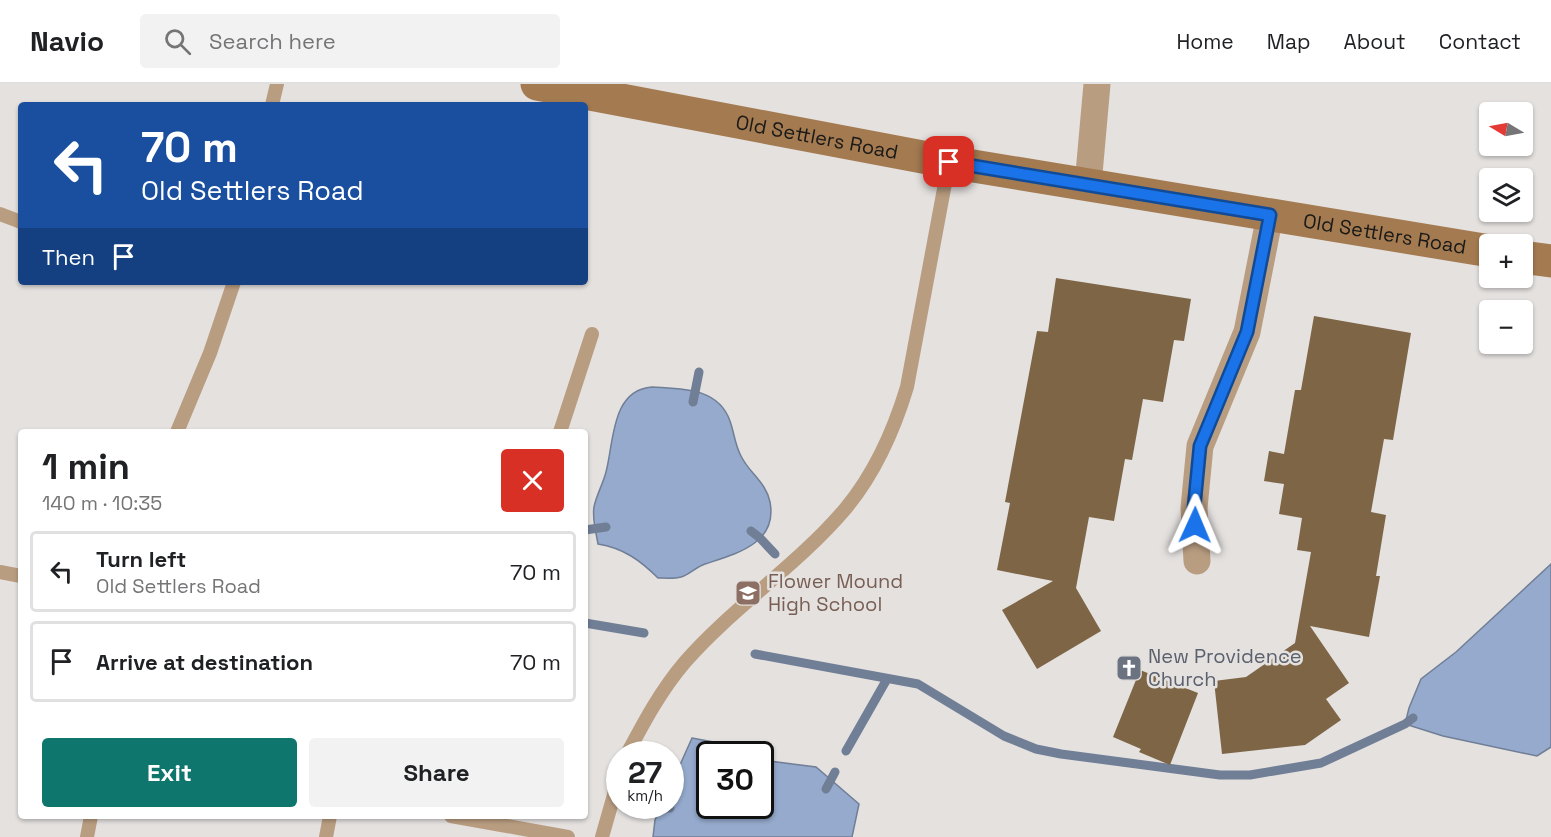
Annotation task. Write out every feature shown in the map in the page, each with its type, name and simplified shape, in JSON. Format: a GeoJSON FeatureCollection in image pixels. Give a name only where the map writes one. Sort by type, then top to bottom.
{"type":"FeatureCollection","features":[{"type":"Feature","properties":{"kind":"main road","name":"Old Settlers Road"},"geometry":{"type":"LineString","coordinates":[[537,84],[949,162],[1479,249]]}},
{"type":"Feature","properties":{"kind":"main road"},"geometry":{"type":"LineString","coordinates":[[1533,259],[1551,261]]}},
{"type":"Feature","properties":{"kind":"street"},"geometry":{"type":"LineString","coordinates":[[1088,185],[1097,84]]}},
{"type":"Feature","properties":{"kind":"street"},"geometry":{"type":"LineString","coordinates":[[1197,561],[1194,508],[1200,446],[1247,332],[1270,215]]}},
{"type":"Feature","properties":{"kind":"lane"},"geometry":{"type":"LineString","coordinates":[[273,102],[277,84]]}},
{"type":"Feature","properties":{"kind":"lane"},"geometry":{"type":"LineString","coordinates":[[634,741],[655,704],[686,662],[716,630],[828,528],[862,485],[876,462],[899,414],[907,387],[949,162]]}},
{"type":"Feature","properties":{"kind":"lane"},"geometry":{"type":"LineString","coordinates":[[0,214],[18,221]]}},
{"type":"Feature","properties":{"kind":"lane"},"geometry":{"type":"LineString","coordinates":[[178,429],[210,353],[233,285]]}},
{"type":"Feature","properties":{"kind":"lane"},"geometry":{"type":"LineString","coordinates":[[561,429],[592,334]]}},
{"type":"Feature","properties":{"kind":"lane"},"geometry":{"type":"LineString","coordinates":[[0,572],[18,575]]}},
{"type":"Feature","properties":{"kind":"lane"},"geometry":{"type":"LineString","coordinates":[[602,837],[606,817]]}},
{"type":"Feature","properties":{"kind":"lane"},"geometry":{"type":"LineString","coordinates":[[87,837],[90,819]]}},
{"type":"Feature","properties":{"kind":"lane"},"geometry":{"type":"LineString","coordinates":[[326,837],[329,819]]}},
{"type":"Feature","properties":{"kind":"lane"},"geometry":{"type":"LineString","coordinates":[[468,819],[568,837]]}},
{"type":"Feature","properties":{"kind":"water"},"geometry":{"type":"Polygon","coordinates":[[[652,387],[697,392],[717,402],[730,421],[741,456],[765,489],[770,502],[771,516],[767,528],[752,545],[675,578],[658,578],[631,556],[615,548],[598,544],[594,521],[595,503],[606,472],[613,433],[622,407],[629,397],[639,390],[652,387]]]}},
{"type":"Feature","properties":{"kind":"water"},"geometry":{"type":"Polygon","coordinates":[[[1551,564],[1551,747],[1537,756],[1443,736],[1405,724],[1421,679],[1456,652],[1551,564]]]}},
{"type":"Feature","properties":{"kind":"water"},"geometry":{"type":"Polygon","coordinates":[[[692,738],[708,741],[696,741],[696,819],[774,819],[774,762],[816,767],[859,804],[852,837],[653,837],[655,819],[684,819],[684,756],[692,738]]]}},
{"type":"Feature","properties":{"kind":"building"},"geometry":{"type":"Polygon","coordinates":[[[1056,278],[1191,299],[1184,341],[1174,340],[1163,402],[1143,399],[1132,460],[1125,459],[1114,521],[1089,517],[1076,588],[1101,631],[1037,669],[1002,610],[1053,581],[997,570],[1010,503],[1005,502],[1037,331],[1048,332],[1056,278]]]}},
{"type":"Feature","properties":{"kind":"building"},"geometry":{"type":"Polygon","coordinates":[[[1314,316],[1411,333],[1393,440],[1384,439],[1371,512],[1386,515],[1376,576],[1380,576],[1369,637],[1310,626],[1349,683],[1326,699],[1341,720],[1305,745],[1222,754],[1214,681],[1246,677],[1295,643],[1311,552],[1297,550],[1302,518],[1279,514],[1284,484],[1264,481],[1269,451],[1284,454],[1295,390],[1301,390],[1314,316]]]}},
{"type":"Feature","properties":{"kind":"building"},"geometry":{"type":"Polygon","coordinates":[[[1140,670],[1198,693],[1170,765],[1139,752],[1141,749],[1113,737],[1140,670]]]}},
{"type":"Feature","properties":{"kind":"waterway"},"geometry":{"type":"LineString","coordinates":[[693,402],[699,372]]}},
{"type":"Feature","properties":{"kind":"waterway"},"geometry":{"type":"LineString","coordinates":[[588,530],[606,527]]}},
{"type":"Feature","properties":{"kind":"waterway"},"geometry":{"type":"LineString","coordinates":[[751,531],[775,554]]}},
{"type":"Feature","properties":{"kind":"waterway"},"geometry":{"type":"LineString","coordinates":[[588,624],[644,633]]}},
{"type":"Feature","properties":{"kind":"waterway"},"geometry":{"type":"LineString","coordinates":[[755,654],[918,684],[1004,736],[1036,749],[1220,775],[1250,775],[1321,763],[1405,724],[1413,718]]}},
{"type":"Feature","properties":{"kind":"waterway"},"geometry":{"type":"LineString","coordinates":[[846,751],[887,679]]}},
{"type":"Feature","properties":{"kind":"waterway"},"geometry":{"type":"LineString","coordinates":[[826,789],[835,772]]}},
{"type":"Feature","properties":{"kind":"place","name":"Flower Mound High School"},"geometry":{"type":"Point","coordinates":[748,593]}},
{"type":"Feature","properties":{"kind":"place","name":"New Providence Church"},"geometry":{"type":"Point","coordinates":[1129,668]}},
{"type":"Feature","properties":{"kind":"route"},"geometry":{"type":"LineString","coordinates":[[949,162],[1270,215],[1247,332],[1200,446],[1194,508],[1195,525]]}}]}
